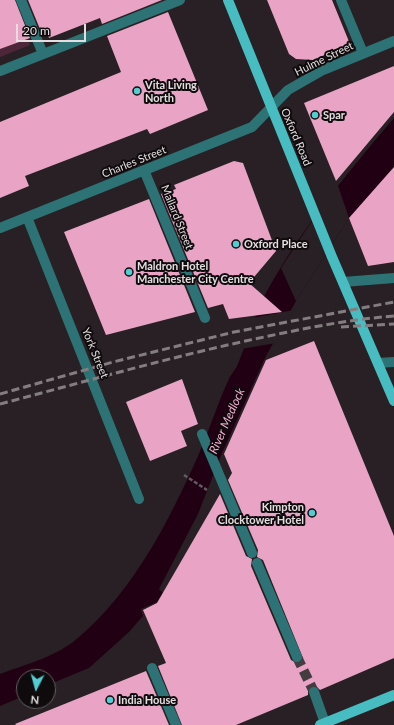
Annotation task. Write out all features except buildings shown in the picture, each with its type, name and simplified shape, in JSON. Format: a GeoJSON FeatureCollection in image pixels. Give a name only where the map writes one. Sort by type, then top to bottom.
{"type":"FeatureCollection","features":[{"type":"Feature","properties":{"kind":"main road","name":"Oxford Road"},"geometry":{"type":"LineString","coordinates":[[228,0],[332,257],[394,401]]}},
{"type":"Feature","properties":{"kind":"main road"},"geometry":{"type":"LineString","coordinates":[[323,724],[394,695]]}},
{"type":"Feature","properties":{"kind":"street"},"geometry":{"type":"LineString","coordinates":[[21,0],[43,54]]}},
{"type":"Feature","properties":{"kind":"street"},"geometry":{"type":"LineString","coordinates":[[0,71],[180,0]]}},
{"type":"Feature","properties":{"kind":"street"},"geometry":{"type":"LineString","coordinates":[[341,0],[363,54]]}},
{"type":"Feature","properties":{"kind":"street","name":"Hulme Street"},"geometry":{"type":"LineString","coordinates":[[271,109],[288,90],[294,86],[323,70],[394,41]]}},
{"type":"Feature","properties":{"kind":"street","name":"Charles Street"},"geometry":{"type":"LineString","coordinates":[[0,228],[252,127],[271,109]]}},
{"type":"Feature","properties":{"kind":"street","name":"Mallard Street"},"geometry":{"type":"LineString","coordinates":[[144,170],[205,318]]}},
{"type":"Feature","properties":{"kind":"street","name":"York Street"},"geometry":{"type":"LineString","coordinates":[[27,217],[139,499]]}},
{"type":"Feature","properties":{"kind":"street"},"geometry":{"type":"LineString","coordinates":[[343,282],[394,278]]}},
{"type":"Feature","properties":{"kind":"street"},"geometry":{"type":"LineString","coordinates":[[378,363],[394,362]]}},
{"type":"Feature","properties":{"kind":"street"},"geometry":{"type":"LineString","coordinates":[[202,434],[252,553]]}},
{"type":"Feature","properties":{"kind":"street"},"geometry":{"type":"LineString","coordinates":[[257,563],[297,657]]}},
{"type":"Feature","properties":{"kind":"street"},"geometry":{"type":"LineString","coordinates":[[152,668],[176,725]]}},
{"type":"Feature","properties":{"kind":"street"},"geometry":{"type":"LineString","coordinates":[[314,692],[323,724]]}},
{"type":"Feature","properties":{"kind":"path"},"geometry":{"type":"LineString","coordinates":[[184,475],[208,491]]}},
{"type":"Feature","properties":{"kind":"shaded area"},"geometry":{"type":"Polygon","coordinates":[[[0,0],[13,0],[30,45],[0,57],[0,0]]]}},
{"type":"Feature","properties":{"kind":"water","name":"River Medlock"},"geometry":{"type":"Polygon","coordinates":[[[394,118],[394,167],[349,218],[296,301],[264,360],[222,453],[198,514],[159,589],[163,593],[157,602],[141,609],[143,616],[129,632],[89,668],[56,682],[56,669],[16,669],[16,699],[0,706],[0,674],[42,659],[71,644],[99,618],[117,598],[133,576],[162,529],[187,481],[202,447],[220,399],[237,366],[258,309],[267,291],[310,223],[394,118]]]}},
{"type":"Feature","properties":{"kind":"pier"},"geometry":{"type":"Polygon","coordinates":[[[337,183],[349,218],[296,301],[281,268],[337,183]]]}},
{"type":"Feature","properties":{"kind":"pier"},"geometry":{"type":"Polygon","coordinates":[[[294,310],[276,343],[241,349],[252,318],[294,310]]]}},
{"type":"Feature","properties":{"kind":"tunnel"},"geometry":{"type":"LineString","coordinates":[[297,657],[314,692]]}},
{"type":"Feature","properties":{"kind":"railway"},"geometry":{"type":"LineString","coordinates":[[0,394],[113,362],[234,332],[394,302]]}},
{"type":"Feature","properties":{"kind":"railway"},"geometry":{"type":"LineString","coordinates":[[0,404],[150,364],[241,342],[336,323],[394,316]]}},
{"type":"Feature","properties":{"kind":"railway"},"geometry":{"type":"LineString","coordinates":[[341,327],[394,324]]}},
{"type":"Feature","properties":{"kind":"place","name":"Vita Living North"},"geometry":{"type":"Point","coordinates":[137,91]}},
{"type":"Feature","properties":{"kind":"place","name":"Spar"},"geometry":{"type":"Point","coordinates":[315,115]}},
{"type":"Feature","properties":{"kind":"place","name":"Oxford Place"},"geometry":{"type":"Point","coordinates":[236,244]}},
{"type":"Feature","properties":{"kind":"place","name":"Maldron Hotel Manchester City Centre"},"geometry":{"type":"Point","coordinates":[129,272]}},
{"type":"Feature","properties":{"kind":"place","name":"Kimpton Clocktower Hotel"},"geometry":{"type":"Point","coordinates":[312,513]}},
{"type":"Feature","properties":{"kind":"place","name":"India House"},"geometry":{"type":"Point","coordinates":[110,700]}}]}
